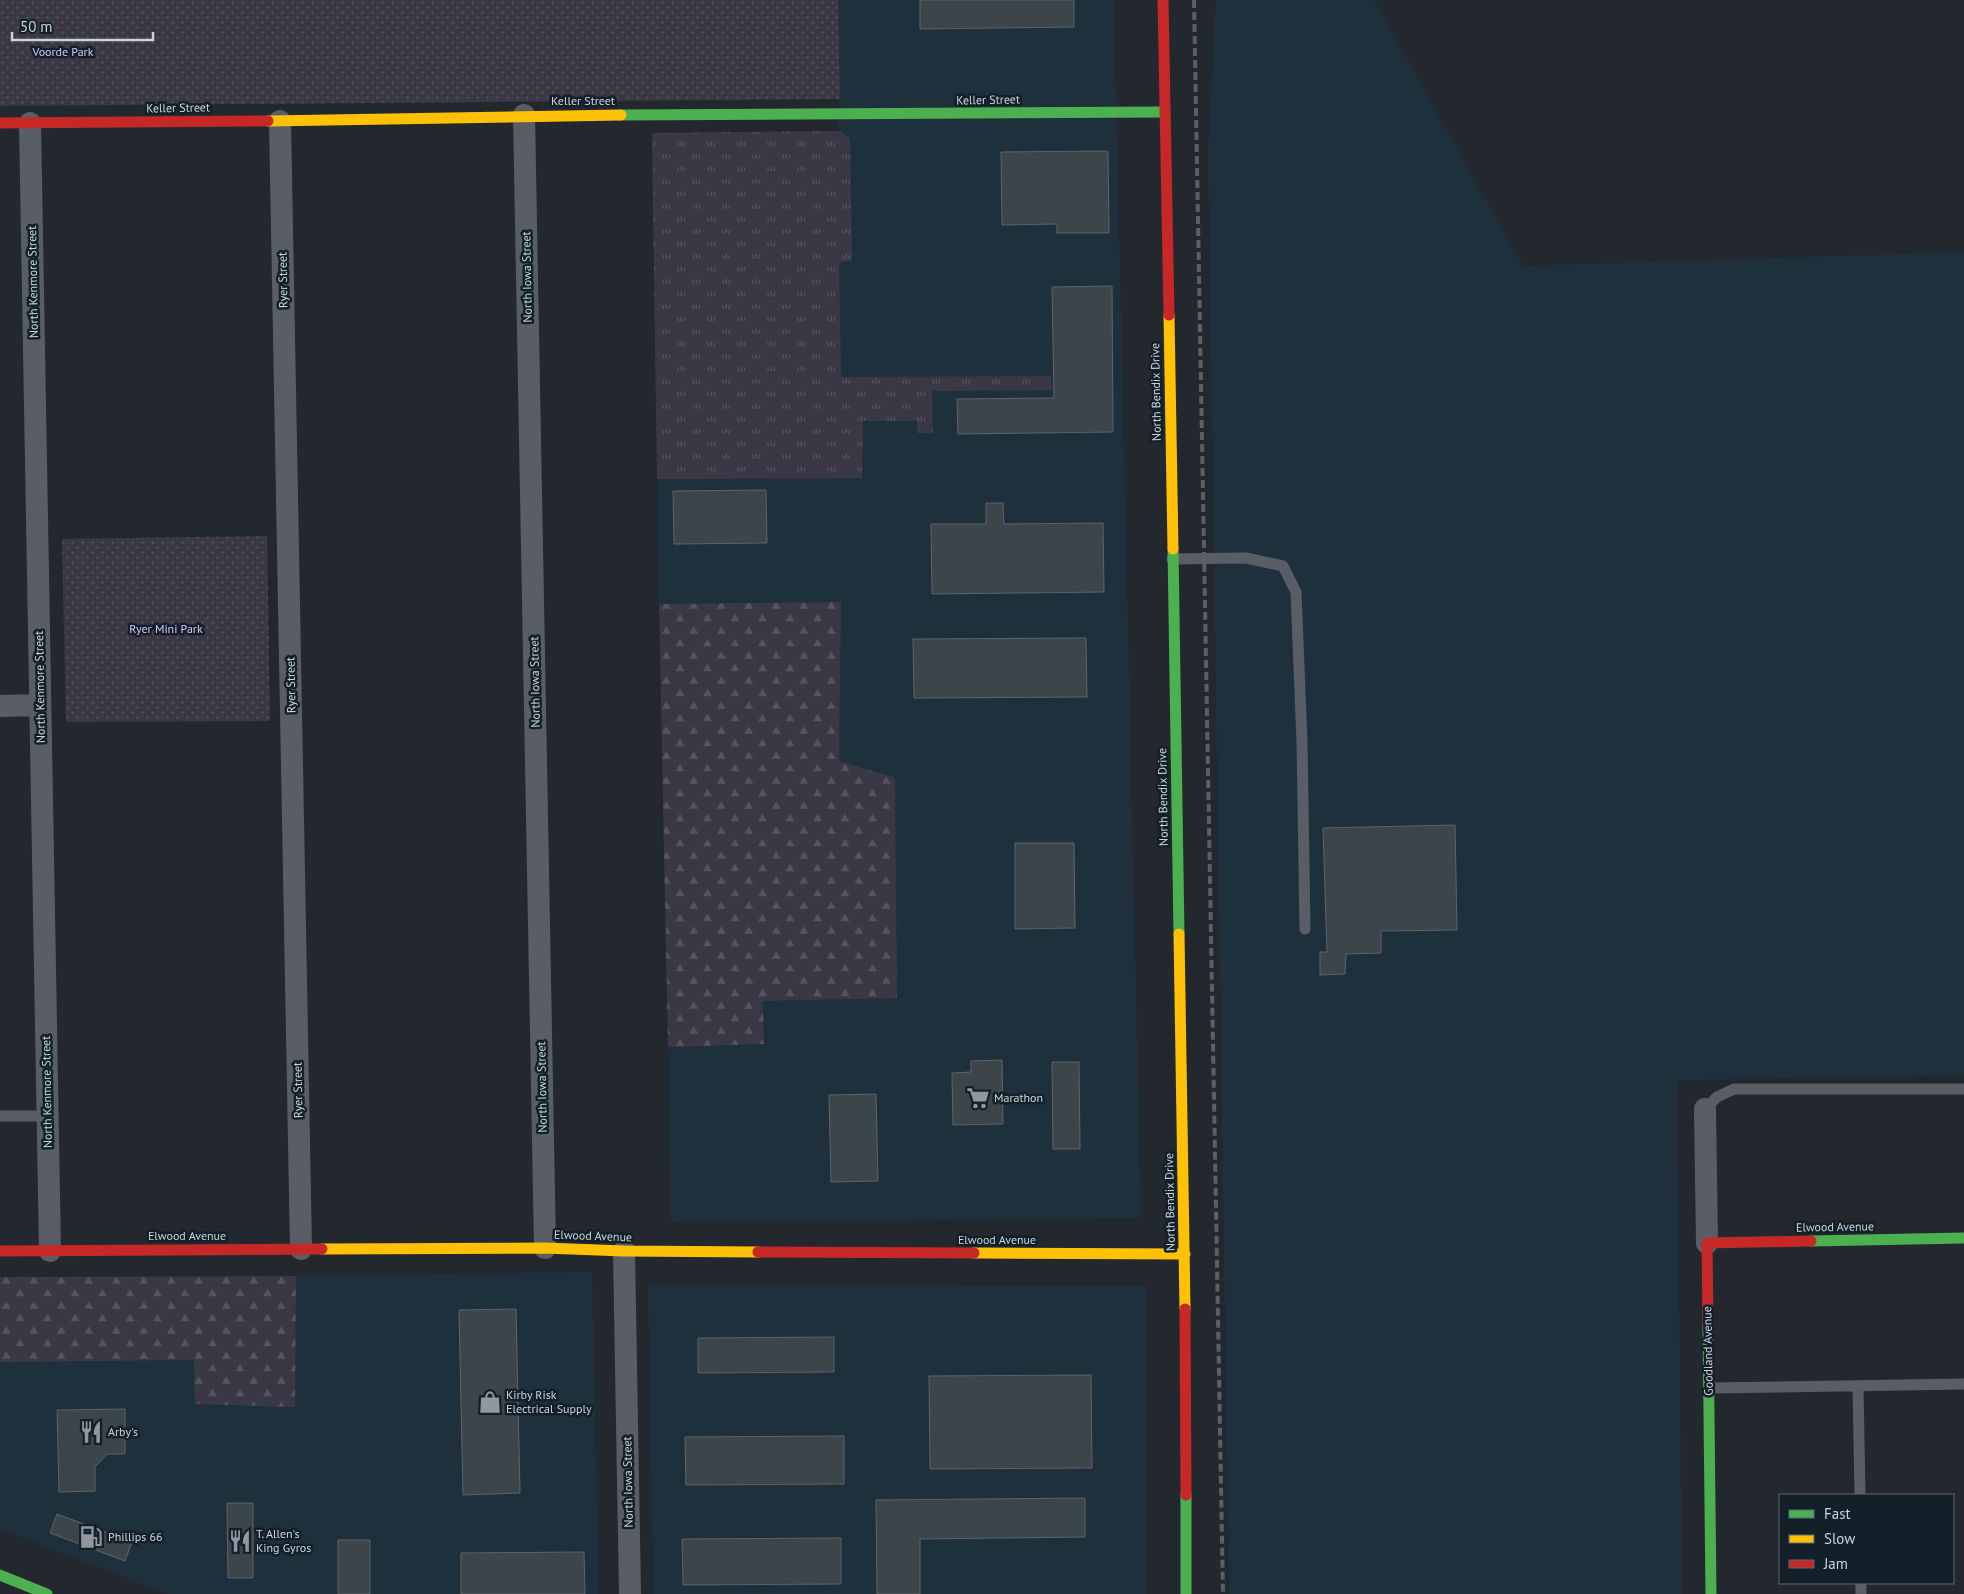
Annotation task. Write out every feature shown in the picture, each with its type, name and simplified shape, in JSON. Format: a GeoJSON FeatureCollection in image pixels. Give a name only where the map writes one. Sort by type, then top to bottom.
{"type":"FeatureCollection","features":[{"type":"Feature","properties":{"kind":"street","name":"North Bendix Drive"},"geometry":{"type":"LineString","coordinates":[[1163,0],[1185,1254],[1186,1594]]}},
{"type":"Feature","properties":{"kind":"street","name":"Keller Street"},"geometry":{"type":"LineString","coordinates":[[0,124],[280,121],[524,115],[1165,112]]}},
{"type":"Feature","properties":{"kind":"street","name":"North Iowa Street"},"geometry":{"type":"LineString","coordinates":[[524,115],[545,1248]]}},
{"type":"Feature","properties":{"kind":"street","name":"Ryer Street"},"geometry":{"type":"LineString","coordinates":[[280,121],[301,1249]]}},
{"type":"Feature","properties":{"kind":"street","name":"North Kenmore Street"},"geometry":{"type":"LineString","coordinates":[[30,123],[50,1251]]}},
{"type":"Feature","properties":{"kind":"street"},"geometry":{"type":"LineString","coordinates":[[0,706],[40,705]]}},
{"type":"Feature","properties":{"kind":"street","name":"Goodland Avenue"},"geometry":{"type":"LineString","coordinates":[[1705,1109],[1711,1594]]}},
{"type":"Feature","properties":{"kind":"street","name":"Elwood Avenue"},"geometry":{"type":"LineString","coordinates":[[1707,1243],[1964,1238]]}},
{"type":"Feature","properties":{"kind":"street","name":"Elwood Avenue"},"geometry":{"type":"LineString","coordinates":[[0,1251],[545,1248],[624,1251],[1185,1254]]}},
{"type":"Feature","properties":{"kind":"street","name":"North Iowa Street"},"geometry":{"type":"LineString","coordinates":[[624,1251],[630,1594]]}},
{"type":"Feature","properties":{"kind":"street"},"geometry":{"type":"LineString","coordinates":[[0,1575],[47,1594]]}},
{"type":"Feature","properties":{"kind":"lane"},"geometry":{"type":"LineString","coordinates":[[1172,559],[1246,558],[1284,566],[1296,592],[1302,742],[1305,929]]}},
{"type":"Feature","properties":{"kind":"lane"},"geometry":{"type":"LineString","coordinates":[[1705,1109],[1717,1098],[1734,1089],[1964,1089]]}},
{"type":"Feature","properties":{"kind":"lane"},"geometry":{"type":"LineString","coordinates":[[0,1116],[48,1116]]}},
{"type":"Feature","properties":{"kind":"lane"},"geometry":{"type":"LineString","coordinates":[[1709,1388],[1964,1384]]}},
{"type":"Feature","properties":{"kind":"lane"},"geometry":{"type":"LineString","coordinates":[[1858,1386],[1860,1494]]}},
{"type":"Feature","properties":{"kind":"shaded area"},"geometry":{"type":"Polygon","coordinates":[[[838,0],[1114,0],[1141,1218],[671,1222],[668,1047],[764,1044],[763,1001],[897,998],[895,779],[839,761],[841,602],[659,604],[652,133],[839,131],[838,0]]]}},
{"type":"Feature","properties":{"kind":"shaded area"},"geometry":{"type":"Polygon","coordinates":[[[1216,0],[1374,0],[1523,266],[1964,252],[1964,1075],[1677,1080],[1682,1594],[1229,1594],[1208,153],[1216,0]]]}},
{"type":"Feature","properties":{"kind":"shaded area"},"geometry":{"type":"Polygon","coordinates":[[[592,1272],[599,1594],[168,1594],[0,1529],[0,1362],[195,1360],[295,1407],[296,1276],[592,1272]]]}},
{"type":"Feature","properties":{"kind":"shaded area"},"geometry":{"type":"Polygon","coordinates":[[[648,1285],[1147,1286],[1146,1594],[653,1594],[648,1285]]]}},
{"type":"Feature","properties":{"kind":"green space","name":"Voorde Park"},"geometry":{"type":"Polygon","coordinates":[[[0,0],[838,0],[840,99],[0,106],[0,0]]]}},
{"type":"Feature","properties":{"kind":"green space"},"geometry":{"type":"Polygon","coordinates":[[[840,131],[850,138],[852,261],[839,262],[841,377],[1051,376],[1052,390],[932,391],[933,433],[917,433],[917,421],[863,421],[862,478],[657,479],[652,133],[840,131]]]}},
{"type":"Feature","properties":{"kind":"green space","name":"Ryer Mini Park"},"geometry":{"type":"Polygon","coordinates":[[[267,536],[270,721],[66,722],[62,539],[267,536]]]}},
{"type":"Feature","properties":{"kind":"green space"},"geometry":{"type":"Polygon","coordinates":[[[841,602],[839,761],[895,778],[897,998],[763,1001],[764,1044],[668,1047],[659,604],[841,602]]]}},
{"type":"Feature","properties":{"kind":"green space"},"geometry":{"type":"Polygon","coordinates":[[[296,1276],[295,1407],[195,1404],[194,1360],[0,1362],[0,1277],[296,1276]]]}},
{"type":"Feature","properties":{"kind":"building"},"geometry":{"type":"Polygon","coordinates":[[[920,0],[1074,0],[1074,27],[920,29],[920,0]]]}},
{"type":"Feature","properties":{"kind":"building"},"geometry":{"type":"Polygon","coordinates":[[[1108,151],[1109,233],[1057,233],[1057,224],[1002,225],[1001,152],[1108,151]]]}},
{"type":"Feature","properties":{"kind":"building"},"geometry":{"type":"Polygon","coordinates":[[[1112,286],[1113,432],[958,434],[957,399],[1054,398],[1052,287],[1112,286]]]}},
{"type":"Feature","properties":{"kind":"building"},"geometry":{"type":"Polygon","coordinates":[[[766,490],[767,543],[674,544],[673,491],[766,490]]]}},
{"type":"Feature","properties":{"kind":"building"},"geometry":{"type":"Polygon","coordinates":[[[986,503],[1003,503],[1004,524],[1103,523],[1104,592],[932,594],[931,524],[986,524],[986,503]]]}},
{"type":"Feature","properties":{"kind":"building"},"geometry":{"type":"Polygon","coordinates":[[[1086,638],[1087,697],[914,698],[913,639],[1086,638]]]}},
{"type":"Feature","properties":{"kind":"building"},"geometry":{"type":"Polygon","coordinates":[[[1455,825],[1457,930],[1381,931],[1381,953],[1346,954],[1345,974],[1320,975],[1320,952],[1327,952],[1323,828],[1455,825]]]}},
{"type":"Feature","properties":{"kind":"building"},"geometry":{"type":"Polygon","coordinates":[[[1015,843],[1074,843],[1075,928],[1015,929],[1015,843]]]}},
{"type":"Feature","properties":{"kind":"building","name":"Marathon"},"geometry":{"type":"Polygon","coordinates":[[[1002,1060],[1003,1124],[953,1125],[952,1073],[971,1072],[971,1061],[1002,1060]]]}},
{"type":"Feature","properties":{"kind":"building","name":"Marathon"},"geometry":{"type":"Polygon","coordinates":[[[1052,1062],[1079,1062],[1080,1149],[1053,1149],[1052,1062]]]}},
{"type":"Feature","properties":{"kind":"building"},"geometry":{"type":"Polygon","coordinates":[[[876,1094],[878,1181],[831,1182],[829,1095],[876,1094]]]}},
{"type":"Feature","properties":{"kind":"building","name":"Kirby Risk Electrical Supply"},"geometry":{"type":"Polygon","coordinates":[[[516,1309],[520,1493],[463,1495],[459,1310],[516,1309]]]}},
{"type":"Feature","properties":{"kind":"building"},"geometry":{"type":"Polygon","coordinates":[[[834,1337],[834,1372],[698,1373],[698,1338],[834,1337]]]}},
{"type":"Feature","properties":{"kind":"building"},"geometry":{"type":"Polygon","coordinates":[[[1091,1375],[1092,1468],[930,1469],[929,1376],[1091,1375]]]}},
{"type":"Feature","properties":{"kind":"building","name":"Arby's"},"geometry":{"type":"Polygon","coordinates":[[[125,1409],[125,1454],[107,1454],[95,1467],[95,1491],[59,1492],[57,1410],[125,1409]]]}},
{"type":"Feature","properties":{"kind":"building"},"geometry":{"type":"Polygon","coordinates":[[[844,1436],[844,1484],[686,1485],[685,1437],[844,1436]]]}},
{"type":"Feature","properties":{"kind":"building"},"geometry":{"type":"Polygon","coordinates":[[[1085,1498],[1085,1537],[920,1539],[920,1594],[877,1594],[876,1500],[1085,1498]]]}},
{"type":"Feature","properties":{"kind":"building","name":"T. Allen's King Gyros"},"geometry":{"type":"Polygon","coordinates":[[[227,1503],[253,1503],[253,1578],[228,1578],[227,1503]]]}},
{"type":"Feature","properties":{"kind":"building","name":"Phillips 66"},"geometry":{"type":"Polygon","coordinates":[[[57,1514],[132,1542],[125,1561],[50,1533],[57,1514]]]}},
{"type":"Feature","properties":{"kind":"building"},"geometry":{"type":"Polygon","coordinates":[[[841,1538],[841,1584],[683,1585],[682,1539],[841,1538]]]}},
{"type":"Feature","properties":{"kind":"building"},"geometry":{"type":"Polygon","coordinates":[[[338,1540],[370,1540],[370,1594],[338,1594],[338,1540]]]}},
{"type":"Feature","properties":{"kind":"building"},"geometry":{"type":"Polygon","coordinates":[[[584,1552],[585,1594],[461,1594],[461,1553],[584,1552]]]}},
{"type":"Feature","properties":{"kind":"railway"},"geometry":{"type":"LineString","coordinates":[[1194,0],[1223,1594]]}},
{"type":"Feature","properties":{"kind":"traffic: fast"},"geometry":{"type":"LineString","coordinates":[[621,115],[1165,112]]}},
{"type":"Feature","properties":{"kind":"traffic: fast"},"geometry":{"type":"LineString","coordinates":[[1173,549],[1179,934]]}},
{"type":"Feature","properties":{"kind":"traffic: fast"},"geometry":{"type":"LineString","coordinates":[[1811,1241],[1964,1238]]}},
{"type":"Feature","properties":{"kind":"traffic: fast"},"geometry":{"type":"LineString","coordinates":[[1708,1324],[1711,1594]]}},
{"type":"Feature","properties":{"kind":"traffic: fast"},"geometry":{"type":"LineString","coordinates":[[1186,1495],[1186,1594]]}},
{"type":"Feature","properties":{"kind":"traffic: fast"},"geometry":{"type":"LineString","coordinates":[[0,1575],[47,1594]]}},
{"type":"Feature","properties":{"kind":"traffic: slow"},"geometry":{"type":"LineString","coordinates":[[268,121],[621,115]]}},
{"type":"Feature","properties":{"kind":"traffic: slow"},"geometry":{"type":"LineString","coordinates":[[1169,315],[1173,549]]}},
{"type":"Feature","properties":{"kind":"traffic: slow"},"geometry":{"type":"LineString","coordinates":[[1179,934],[1185,1309]]}},
{"type":"Feature","properties":{"kind":"traffic: slow"},"geometry":{"type":"LineString","coordinates":[[322,1249],[545,1248],[624,1251],[758,1252]]}},
{"type":"Feature","properties":{"kind":"traffic: slow"},"geometry":{"type":"LineString","coordinates":[[974,1253],[1185,1254]]}},
{"type":"Feature","properties":{"kind":"traffic: jam"},"geometry":{"type":"LineString","coordinates":[[1163,0],[1169,315]]}},
{"type":"Feature","properties":{"kind":"traffic: jam"},"geometry":{"type":"LineString","coordinates":[[0,123],[268,121]]}},
{"type":"Feature","properties":{"kind":"traffic: jam"},"geometry":{"type":"LineString","coordinates":[[1708,1324],[1707,1243],[1811,1241]]}},
{"type":"Feature","properties":{"kind":"traffic: jam"},"geometry":{"type":"LineString","coordinates":[[0,1251],[322,1249]]}},
{"type":"Feature","properties":{"kind":"traffic: jam"},"geometry":{"type":"LineString","coordinates":[[758,1252],[974,1253]]}},
{"type":"Feature","properties":{"kind":"traffic: jam"},"geometry":{"type":"LineString","coordinates":[[1185,1309],[1186,1495]]}},
{"type":"Feature","properties":{"kind":"place","name":"Marathon"},"geometry":{"type":"Point","coordinates":[978,1098]}},
{"type":"Feature","properties":{"kind":"place","name":"Kirby Risk Electrical Supply"},"geometry":{"type":"Point","coordinates":[490,1402]}},
{"type":"Feature","properties":{"kind":"place","name":"Arby's"},"geometry":{"type":"Point","coordinates":[91,1432]}},
{"type":"Feature","properties":{"kind":"place","name":"Phillips 66"},"geometry":{"type":"Point","coordinates":[91,1537]}},
{"type":"Feature","properties":{"kind":"place","name":"T. Allen's King Gyros"},"geometry":{"type":"Point","coordinates":[240,1541]}}]}
